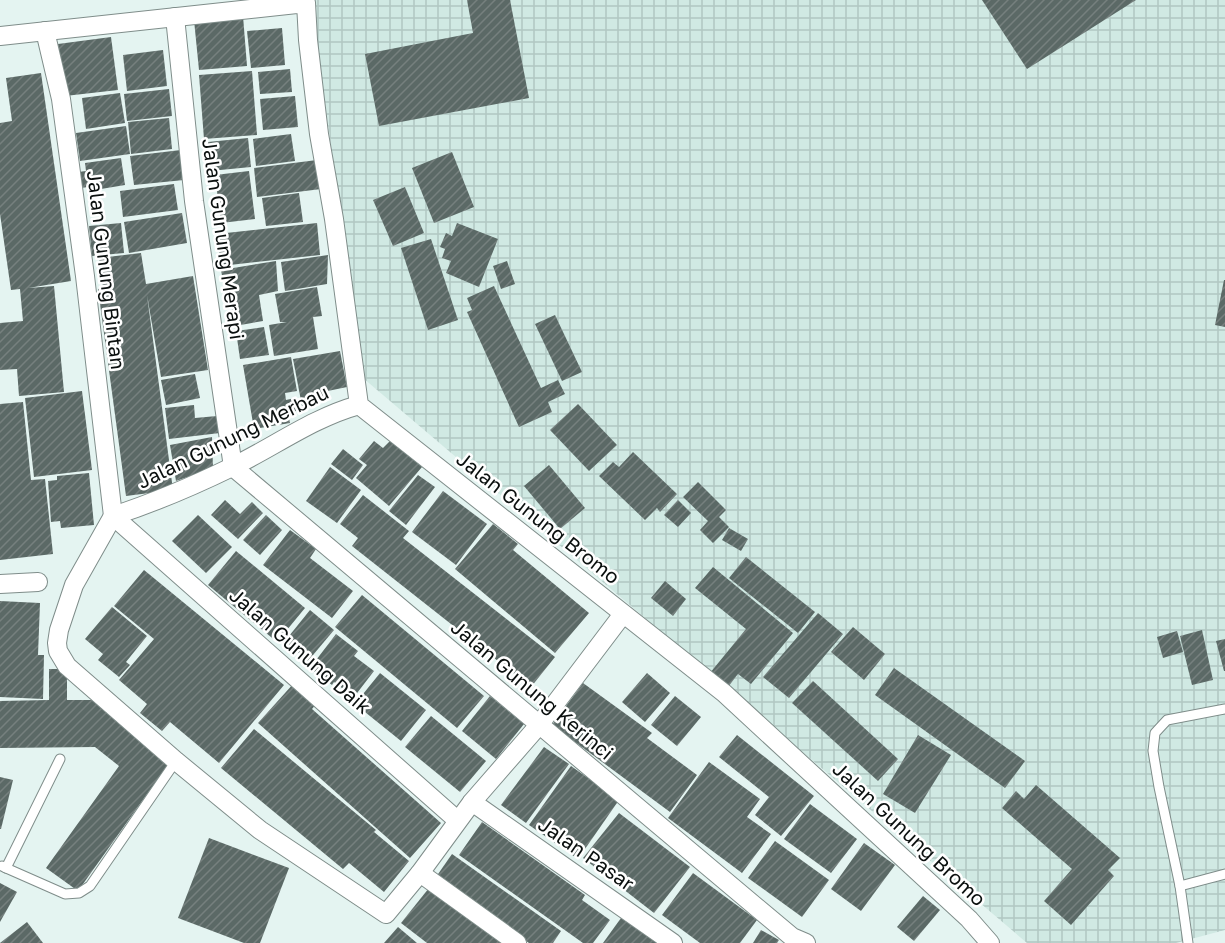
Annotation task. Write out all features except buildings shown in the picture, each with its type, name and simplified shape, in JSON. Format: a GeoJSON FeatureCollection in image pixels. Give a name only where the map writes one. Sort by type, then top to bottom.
{"type":"FeatureCollection","features":[{"type":"Feature","properties":{"kind":"street"},"geometry":{"type":"LineString","coordinates":[[0,36],[305,1],[319,134],[334,219],[359,405]]}},
{"type":"Feature","properties":{"kind":"street","name":"Jalan Gunung Merapi"},"geometry":{"type":"LineString","coordinates":[[175,17],[194,201],[232,467]]}},
{"type":"Feature","properties":{"kind":"street","name":"Jalan Gunung Bintan"},"geometry":{"type":"LineString","coordinates":[[45,31],[62,111],[85,276],[113,516]]}},
{"type":"Feature","properties":{"kind":"street","name":"Jalan Gunung Merbau"},"geometry":{"type":"LineString","coordinates":[[113,516],[143,506],[232,467],[335,411],[359,405]]}},
{"type":"Feature","properties":{"kind":"street","name":"Jalan Gunung Bromo"},"geometry":{"type":"LineString","coordinates":[[359,405],[724,693],[969,919],[990,943]]}},
{"type":"Feature","properties":{"kind":"street","name":"Jalan Gunung Kerinci"},"geometry":{"type":"LineString","coordinates":[[232,467],[792,937],[806,943]]}},
{"type":"Feature","properties":{"kind":"street"},"geometry":{"type":"LineString","coordinates":[[113,516],[74,585],[59,630],[58,651],[67,666],[176,761],[260,830],[386,914],[420,873],[472,802],[539,725],[623,614]]}},
{"type":"Feature","properties":{"kind":"street","name":"Jalan Gunung Daik"},"geometry":{"type":"LineString","coordinates":[[113,516],[458,820]]}},
{"type":"Feature","properties":{"kind":"street"},"geometry":{"type":"LineString","coordinates":[[0,584],[38,582]]}},
{"type":"Feature","properties":{"kind":"street","name":"Jalan Pasar"},"geometry":{"type":"LineString","coordinates":[[472,802],[673,943]]}},
{"type":"Feature","properties":{"kind":"street"},"geometry":{"type":"LineString","coordinates":[[420,873],[517,943]]}},
{"type":"Feature","properties":{"kind":"lane"},"geometry":{"type":"LineString","coordinates":[[1188,943],[1180,886],[1155,770],[1153,751],[1155,733],[1167,720],[1225,709]]}},
{"type":"Feature","properties":{"kind":"lane"},"geometry":{"type":"LineString","coordinates":[[60,759],[3,867],[65,894],[79,894],[90,886],[176,761]]}},
{"type":"Feature","properties":{"kind":"lane"},"geometry":{"type":"LineString","coordinates":[[1180,886],[1225,874]]}},
{"type":"Feature","properties":{"kind":"shaded area"},"geometry":{"type":"Polygon","coordinates":[[[311,0],[1225,0],[1225,930],[1176,943],[1027,943],[363,378],[311,0]]]}}]}
